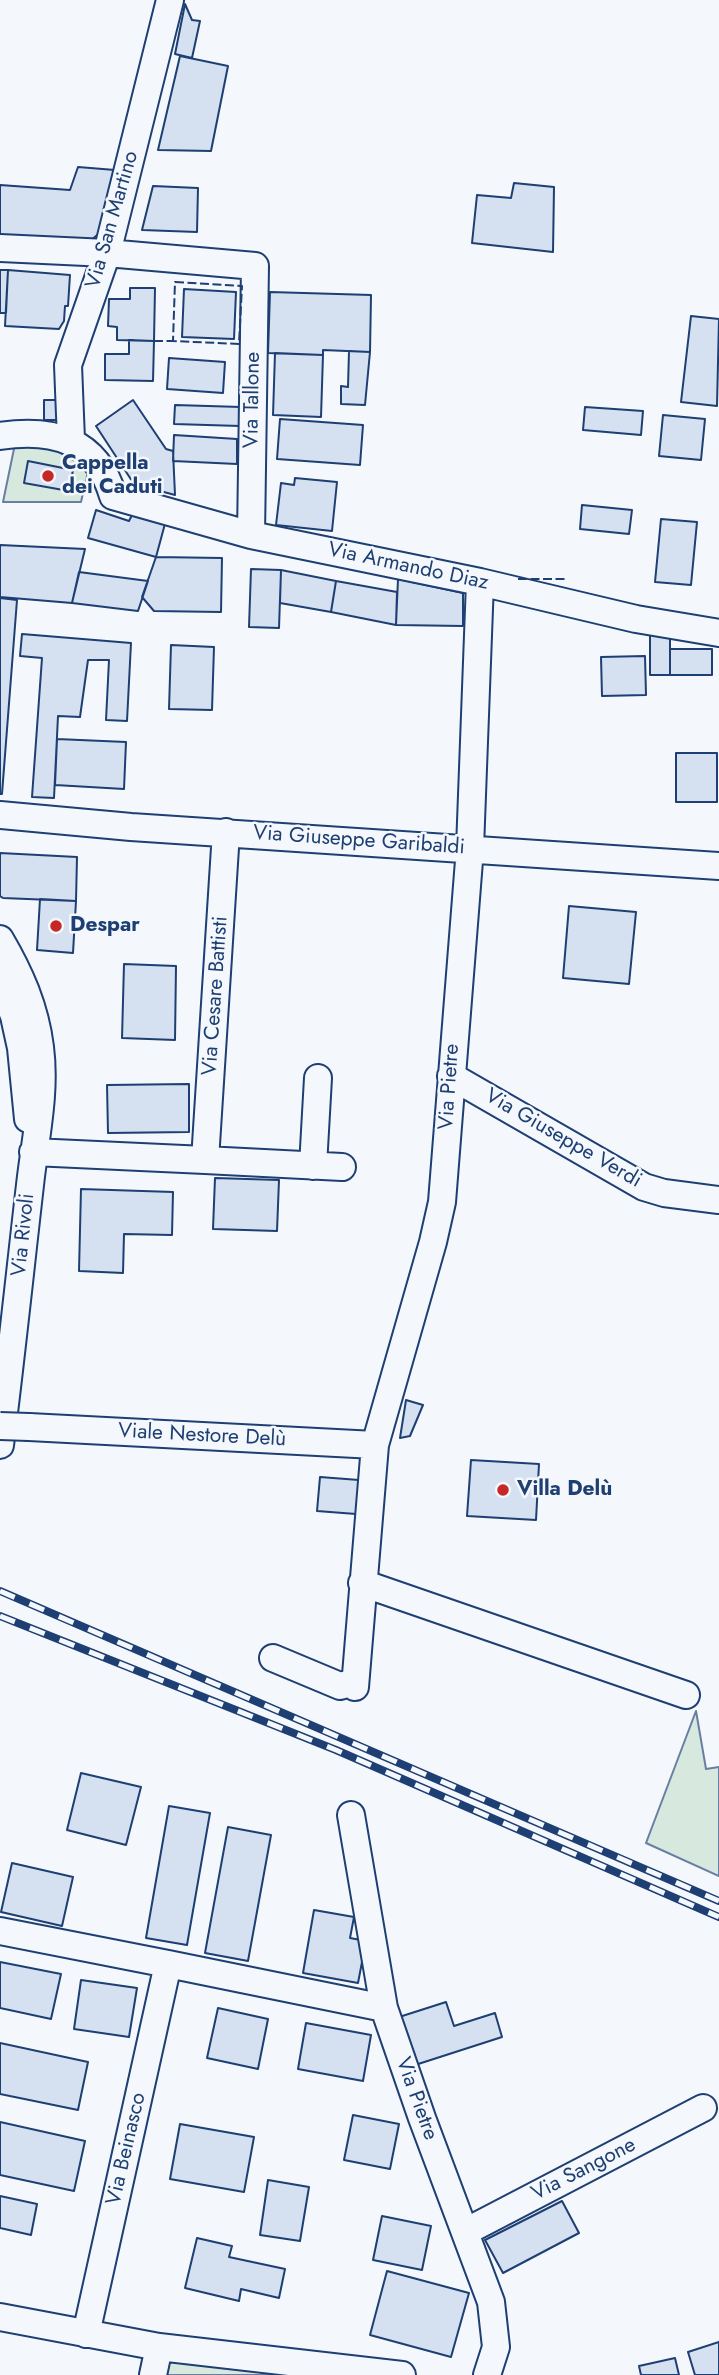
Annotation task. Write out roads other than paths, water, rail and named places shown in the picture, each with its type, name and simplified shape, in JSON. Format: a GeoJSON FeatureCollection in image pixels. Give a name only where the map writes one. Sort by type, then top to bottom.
{"type":"FeatureCollection","features":[{"type":"Feature","properties":{"kind":"street","name":"Via San Martino"},"geometry":{"type":"LineString","coordinates":[[71,440],[68,365],[107,253],[170,0]]}},
{"type":"Feature","properties":{"kind":"street"},"geometry":{"type":"LineString","coordinates":[[0,247],[107,253]]}},
{"type":"Feature","properties":{"kind":"street","name":"Via Tallone"},"geometry":{"type":"LineString","coordinates":[[107,253],[255,265],[251,534]]}},
{"type":"Feature","properties":{"kind":"street"},"geometry":{"type":"LineString","coordinates":[[0,436],[41,435],[71,440]]}},
{"type":"Feature","properties":{"kind":"street","name":"Via Armando Diaz"},"geometry":{"type":"LineString","coordinates":[[71,440],[96,461],[109,481],[113,496],[251,534],[480,582],[636,620],[719,633]]}},
{"type":"Feature","properties":{"kind":"street","name":"Via Pietre"},"geometry":{"type":"LineString","coordinates":[[273,1658],[340,1686],[355,1684],[375,1445],[442,1202],[470,848],[480,582]]}},
{"type":"Feature","properties":{"kind":"street","name":"Via Giuseppe Garibaldi"},"geometry":{"type":"LineString","coordinates":[[0,815],[131,827],[719,866]]}},
{"type":"Feature","properties":{"kind":"street","name":"Via Cesare Battisti"},"geometry":{"type":"LineString","coordinates":[[205,1160],[226,832]]}},
{"type":"Feature","properties":{"kind":"street","name":"Via Rivoli"},"geometry":{"type":"LineString","coordinates":[[0,939],[18,969],[34,1011],[41,1049],[42,1092],[0,1445]]}},
{"type":"Feature","properties":{"kind":"street","name":"Via Rivoli"},"geometry":{"type":"LineString","coordinates":[[0,979],[14,1016],[21,1048],[33,1152]]}},
{"type":"Feature","properties":{"kind":"street","name":"Via Giuseppe Verdi"},"geometry":{"type":"LineString","coordinates":[[451,1076],[644,1186],[664,1193],[719,1200]]}},
{"type":"Feature","properties":{"kind":"street"},"geometry":{"type":"LineString","coordinates":[[313,1166],[318,1078]]}},
{"type":"Feature","properties":{"kind":"street"},"geometry":{"type":"LineString","coordinates":[[33,1152],[342,1167]]}},
{"type":"Feature","properties":{"kind":"street","name":"Viale Nestore Delù"},"geometry":{"type":"LineString","coordinates":[[0,1426],[375,1445]]}},
{"type":"Feature","properties":{"kind":"street"},"geometry":{"type":"LineString","coordinates":[[362,1583],[686,1695]]}},
{"type":"Feature","properties":{"kind":"street","name":"Via Pietre"},"geometry":{"type":"LineString","coordinates":[[351,1815],[384,2008],[491,2302],[496,2347],[487,2375]]}},
{"type":"Feature","properties":{"kind":"street"},"geometry":{"type":"LineString","coordinates":[[0,1931],[384,2008]]}},
{"type":"Feature","properties":{"kind":"street","name":"Via Beinasco"},"geometry":{"type":"LineString","coordinates":[[86,2334],[168,1964]]}},
{"type":"Feature","properties":{"kind":"street","name":"Via Sangone"},"geometry":{"type":"LineString","coordinates":[[465,2232],[704,2108]]}},
{"type":"Feature","properties":{"kind":"street"},"geometry":{"type":"LineString","coordinates":[[0,2317],[159,2347],[402,2375]]}},
{"type":"Feature","properties":{"kind":"street"},"geometry":{"type":"LineString","coordinates":[[153,2375],[159,2347]]}},
{"type":"Feature","properties":{"kind":"railway"},"geometry":{"type":"LineString","coordinates":[[0,1591],[719,1901]]}},
{"type":"Feature","properties":{"kind":"railway"},"geometry":{"type":"LineString","coordinates":[[0,1616],[336,1750],[719,1917]]}},
{"type":"Feature","properties":{"kind":"place","name":"Cappella dei Caduti"},"geometry":{"type":"Point","coordinates":[48,476]}},
{"type":"Feature","properties":{"kind":"place","name":"Despar"},"geometry":{"type":"Point","coordinates":[56,926]}},
{"type":"Feature","properties":{"kind":"place","name":"Villa Delù"},"geometry":{"type":"Point","coordinates":[503,1490]}}]}
